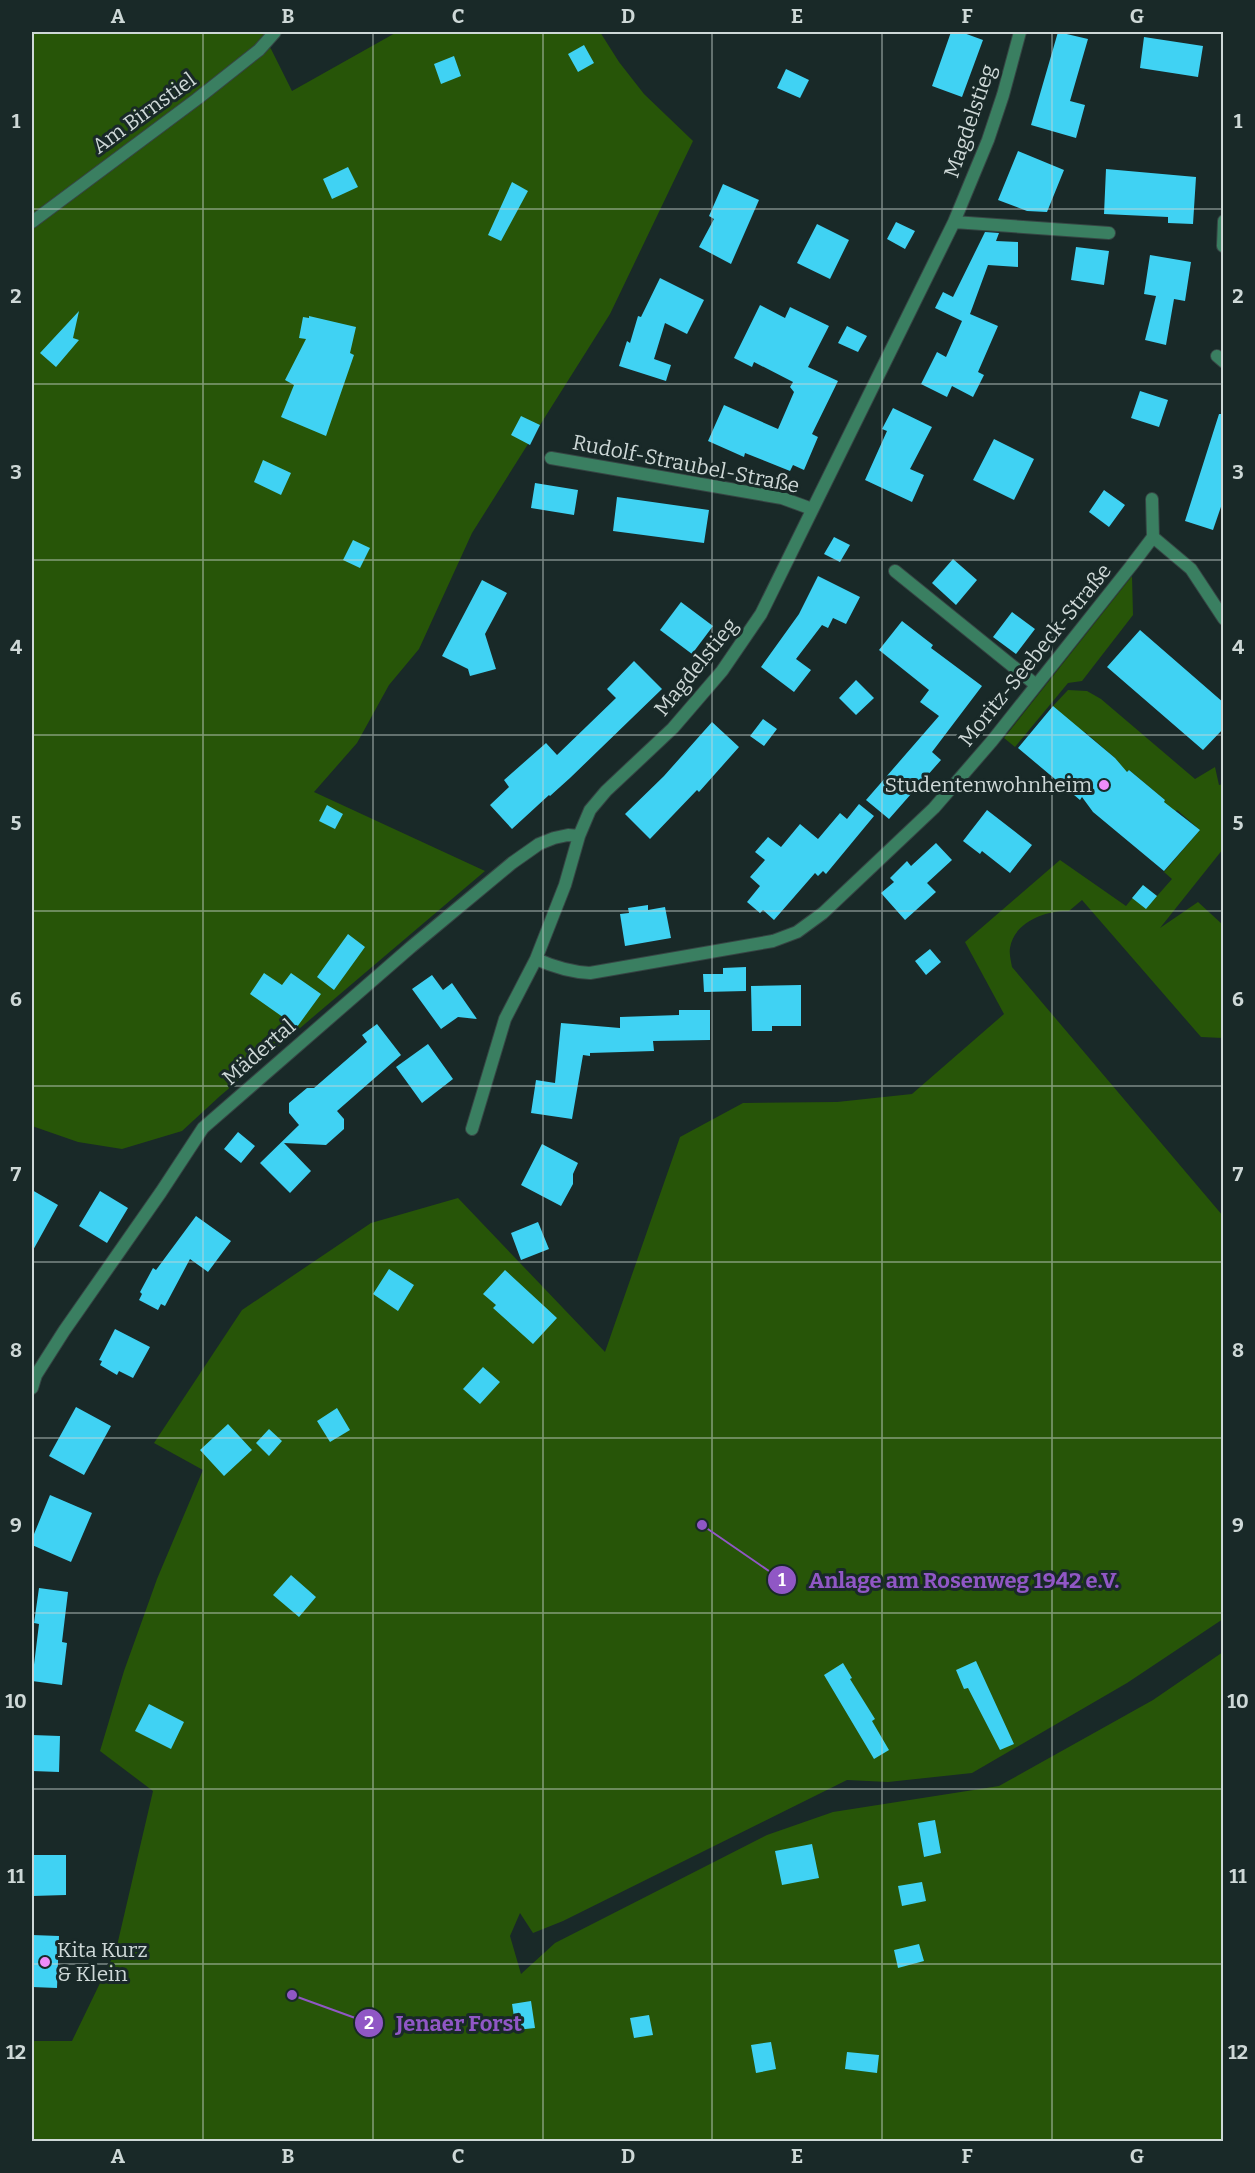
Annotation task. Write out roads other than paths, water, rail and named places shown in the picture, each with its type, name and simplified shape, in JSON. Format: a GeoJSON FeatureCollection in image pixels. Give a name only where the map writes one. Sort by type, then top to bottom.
{"type":"FeatureCollection","features":[{"type":"Feature","properties":{"kind":"street","name":"Am Birnstiel"},"geometry":{"type":"LineString","coordinates":[[32,222],[197,99],[259,50],[274,32]]}},
{"type":"Feature","properties":{"kind":"street","name":"Magdelstieg"},"geometry":{"type":"LineString","coordinates":[[472,1129],[505,1019],[536,959],[566,885],[579,836],[590,810],[606,791],[673,728],[722,671],[761,615],[954,222],[988,140],[1020,32]]}},
{"type":"Feature","properties":{"kind":"street"},"geometry":{"type":"LineString","coordinates":[[1222,246],[1224,221]]}},
{"type":"Feature","properties":{"kind":"street"},"geometry":{"type":"LineString","coordinates":[[954,222],[1109,233]]}},
{"type":"Feature","properties":{"kind":"street","name":"Rudolf-Straubel-Straße"},"geometry":{"type":"LineString","coordinates":[[551,458],[782,498],[812,509]]}},
{"type":"Feature","properties":{"kind":"street"},"geometry":{"type":"LineString","coordinates":[[1152,499],[1153,537],[1191,569],[1224,619]]}},
{"type":"Feature","properties":{"kind":"street","name":"Moritz-Seebeck-Straße"},"geometry":{"type":"LineString","coordinates":[[536,959],[572,972],[590,973],[773,941],[797,932],[823,914],[934,808],[992,741],[1153,537]]}},
{"type":"Feature","properties":{"kind":"street"},"geometry":{"type":"LineString","coordinates":[[895,571],[1036,685]]}},
{"type":"Feature","properties":{"kind":"street","name":"Mädertal"},"geometry":{"type":"LineString","coordinates":[[32,1388],[34,1374],[203,1128],[512,863],[539,844],[568,835],[579,836]]}},
{"type":"Feature","properties":{"kind":"place","name":"Studentenwohnheim"},"geometry":{"type":"Point","coordinates":[1104,785]}},
{"type":"Feature","properties":{"kind":"place","name":"Anlage am Rosenweg 1942 e.V."},"geometry":{"type":"Point","coordinates":[702,1525]}},
{"type":"Feature","properties":{"kind":"place","name":"Kita Kurz & Klein"},"geometry":{"type":"Point","coordinates":[45,1962]}},
{"type":"Feature","properties":{"kind":"place","name":"Jenaer Forst"},"geometry":{"type":"Point","coordinates":[292,1995]}}]}
